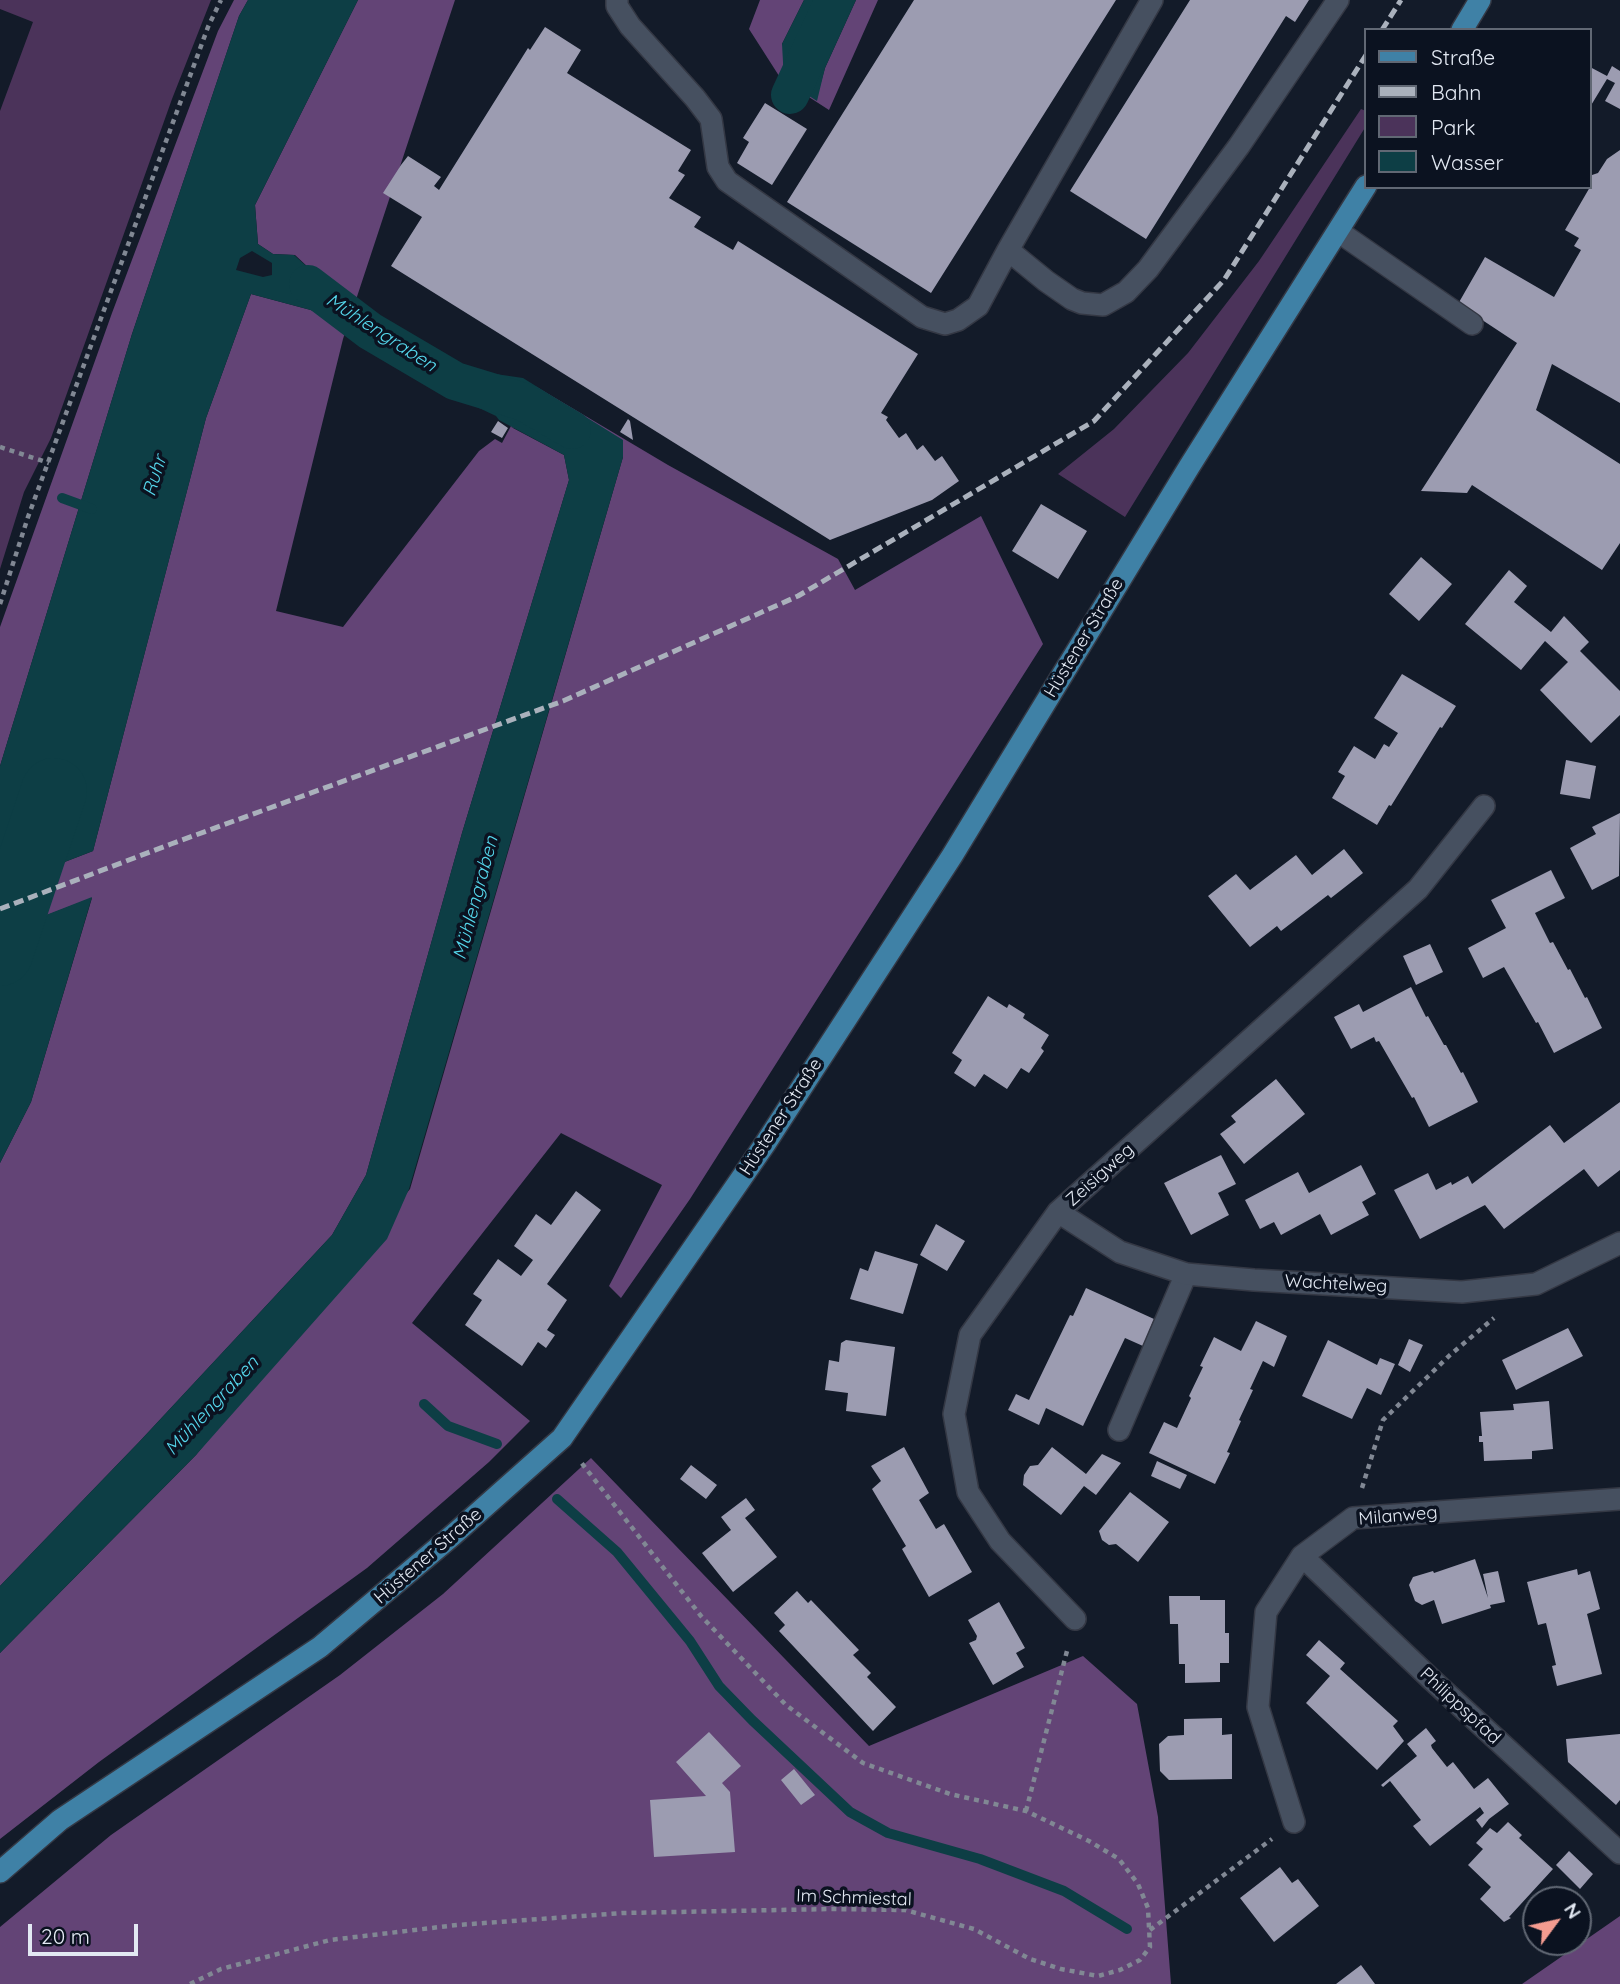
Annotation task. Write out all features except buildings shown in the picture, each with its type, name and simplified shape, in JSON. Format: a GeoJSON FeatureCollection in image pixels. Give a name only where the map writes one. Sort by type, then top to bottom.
{"type":"FeatureCollection","features":[{"type":"Feature","properties":{"kind":"main road"},"geometry":{"type":"LineString","coordinates":[[1463,28],[1480,0]]}},
{"type":"Feature","properties":{"kind":"main road","name":"Hüstener Straße"},"geometry":{"type":"LineString","coordinates":[[0,1872],[60,1820],[320,1647],[453,1535],[562,1438],[765,1144],[952,856],[1189,467],[1364,189]]}},
{"type":"Feature","properties":{"kind":"street"},"geometry":{"type":"LineString","coordinates":[[617,0],[617,6],[630,26],[711,119],[718,167],[727,181],[922,317],[945,324],[958,320],[978,306],[1153,0]]}},
{"type":"Feature","properties":{"kind":"street"},"geometry":{"type":"LineString","coordinates":[[1008,250],[1046,281],[1082,303],[1103,305],[1126,292],[1148,269],[1239,146],[1338,0]]}},
{"type":"Feature","properties":{"kind":"street"},"geometry":{"type":"LineString","coordinates":[[1339,232],[1472,324]]}},
{"type":"Feature","properties":{"kind":"street","name":"Zeisigweg"},"geometry":{"type":"LineString","coordinates":[[1075,1619],[1000,1541],[968,1492],[954,1414],[970,1335],[1058,1212],[1418,889],[1484,806]]}},
{"type":"Feature","properties":{"kind":"street","name":"Wachtelweg"},"geometry":{"type":"LineString","coordinates":[[1058,1212],[1120,1252],[1186,1274],[1462,1292],[1535,1284],[1620,1243]]}},
{"type":"Feature","properties":{"kind":"street"},"geometry":{"type":"LineString","coordinates":[[1119,1430],[1186,1274]]}},
{"type":"Feature","properties":{"kind":"street","name":"Milanweg"},"geometry":{"type":"LineString","coordinates":[[1294,1822],[1258,1707],[1266,1612],[1302,1556],[1353,1518],[1620,1499]]}},
{"type":"Feature","properties":{"kind":"street","name":"Philippspfad"},"geometry":{"type":"LineString","coordinates":[[1302,1556],[1620,1853]]}},
{"type":"Feature","properties":{"kind":"path"},"geometry":{"type":"LineString","coordinates":[[0,604],[203,39],[222,0]]}},
{"type":"Feature","properties":{"kind":"path"},"geometry":{"type":"LineString","coordinates":[[0,447],[49,463]]}},
{"type":"Feature","properties":{"kind":"path"},"geometry":{"type":"LineString","coordinates":[[1353,1518],[1383,1420],[1450,1355],[1535,1284]]}},
{"type":"Feature","properties":{"kind":"path","name":"Im Schmiestal"},"geometry":{"type":"LineString","coordinates":[[190,1984],[221,1969],[330,1940],[457,1925],[623,1913],[905,1910],[974,1929],[1030,1959],[1061,1969],[1098,1976],[1120,1970],[1140,1960],[1150,1947],[1148,1908],[1138,1884],[1119,1858],[1026,1811],[950,1794],[863,1763],[786,1705],[701,1616],[562,1438]]}},
{"type":"Feature","properties":{"kind":"path"},"geometry":{"type":"LineString","coordinates":[[1026,1811],[1075,1619]]}},
{"type":"Feature","properties":{"kind":"path"},"geometry":{"type":"LineString","coordinates":[[1149,1930],[1294,1822]]}},
{"type":"Feature","properties":{"kind":"green space"},"geometry":{"type":"Polygon","coordinates":[[[0,0],[211,0],[172,99],[51,438],[24,492],[0,569],[0,111],[33,22],[0,9],[0,0]]]}},
{"type":"Feature","properties":{"kind":"green space"},"geometry":{"type":"Polygon","coordinates":[[[1361,109],[1364,110],[1364,129],[1125,517],[1058,474],[1114,429],[1188,353],[1259,261],[1361,109]]]}},
{"type":"Feature","properties":{"kind":"shaded area"},"geometry":{"type":"Polygon","coordinates":[[[234,0],[248,0],[239,16],[132,334],[0,766],[0,627],[112,313],[218,31],[234,0]]]}},
{"type":"Feature","properties":{"kind":"shaded area"},"geometry":{"type":"Polygon","coordinates":[[[358,0],[455,0],[343,339],[276,611],[343,627],[479,451],[495,439],[502,443],[511,426],[535,386],[668,465],[838,559],[855,590],[981,516],[1043,644],[690,1199],[621,1298],[609,1286],[662,1185],[561,1133],[412,1323],[530,1421],[489,1462],[367,1568],[99,1762],[0,1839],[0,1653],[196,1455],[410,1189],[623,457],[511,427],[564,455],[569,480],[462,833],[366,1175],[332,1235],[0,1586],[0,1163],[31,1102],[92,898],[0,933],[0,887],[93,851],[206,418],[251,294],[348,320],[352,308],[295,255],[273,254],[258,244],[255,205],[358,0]]]}},
{"type":"Feature","properties":{"kind":"shaded area"},"geometry":{"type":"Polygon","coordinates":[[[760,0],[804,0],[782,44],[816,100],[825,68],[856,0],[878,0],[829,110],[781,79],[749,29],[760,0]]]}},
{"type":"Feature","properties":{"kind":"shaded area"},"geometry":{"type":"Polygon","coordinates":[[[591,1458],[869,1746],[1083,1656],[1137,1704],[1158,1817],[1171,1984],[0,1984],[0,1927],[111,1835],[340,1675],[443,1594],[591,1458]]]}},
{"type":"Feature","properties":{"kind":"shaded area"},"geometry":{"type":"Polygon","coordinates":[[[1620,1916],[1620,1984],[1522,1984],[1562,1956],[1592,1956],[1592,1935],[1620,1916]]]}},
{"type":"Feature","properties":{"kind":"water"},"geometry":{"type":"Polygon","coordinates":[[[248,0],[358,0],[255,205],[258,244],[273,254],[294,255],[353,308],[348,320],[251,294],[206,418],[93,851],[0,887],[0,766],[132,334],[239,16],[248,0]],[[252,251],[240,258],[236,270],[263,277],[272,275],[272,263],[252,251]]]}},
{"type":"Feature","properties":{"kind":"water"},"geometry":{"type":"Polygon","coordinates":[[[804,0],[856,0],[825,68],[817,101],[784,80],[782,44],[804,0]]]}},
{"type":"Feature","properties":{"kind":"water"},"geometry":{"type":"Polygon","coordinates":[[[375,321],[391,327],[462,369],[451,394],[364,340],[375,321]]]}},
{"type":"Feature","properties":{"kind":"water"},"geometry":{"type":"Polygon","coordinates":[[[475,371],[523,378],[623,440],[623,457],[409,1189],[387,1239],[196,1455],[0,1653],[0,1586],[332,1235],[366,1175],[462,833],[569,480],[564,455],[462,400],[475,371]]]}},
{"type":"Feature","properties":{"kind":"water"},"geometry":{"type":"Polygon","coordinates":[[[92,897],[31,1102],[0,1163],[0,933],[92,897]]]}},
{"type":"Feature","properties":{"kind":"waterway"},"geometry":{"type":"LineString","coordinates":[[790,95],[834,0]]}},
{"type":"Feature","properties":{"kind":"waterway","name":"Mühlengraben"},"geometry":{"type":"LineString","coordinates":[[308,284],[370,331],[455,381],[524,402],[572,430]]}},
{"type":"Feature","properties":{"kind":"waterway"},"geometry":{"type":"LineString","coordinates":[[62,498],[92,509]]}},
{"type":"Feature","properties":{"kind":"waterway","name":"Ruhr"},"geometry":{"type":"LineString","coordinates":[[0,953],[54,791]]}},
{"type":"Feature","properties":{"kind":"waterway"},"geometry":{"type":"LineString","coordinates":[[424,1404],[448,1426],[497,1444]]}},
{"type":"Feature","properties":{"kind":"waterway"},"geometry":{"type":"LineString","coordinates":[[557,1499],[617,1552],[690,1641],[719,1686],[850,1812],[888,1833],[980,1859],[1064,1891],[1127,1929]]}},
{"type":"Feature","properties":{"kind":"railway"},"geometry":{"type":"LineString","coordinates":[[1383,28],[1401,0]]}},
{"type":"Feature","properties":{"kind":"railway"},"geometry":{"type":"LineString","coordinates":[[0,909],[563,701],[798,596],[1094,421],[1224,280],[1364,58]]}}]}
